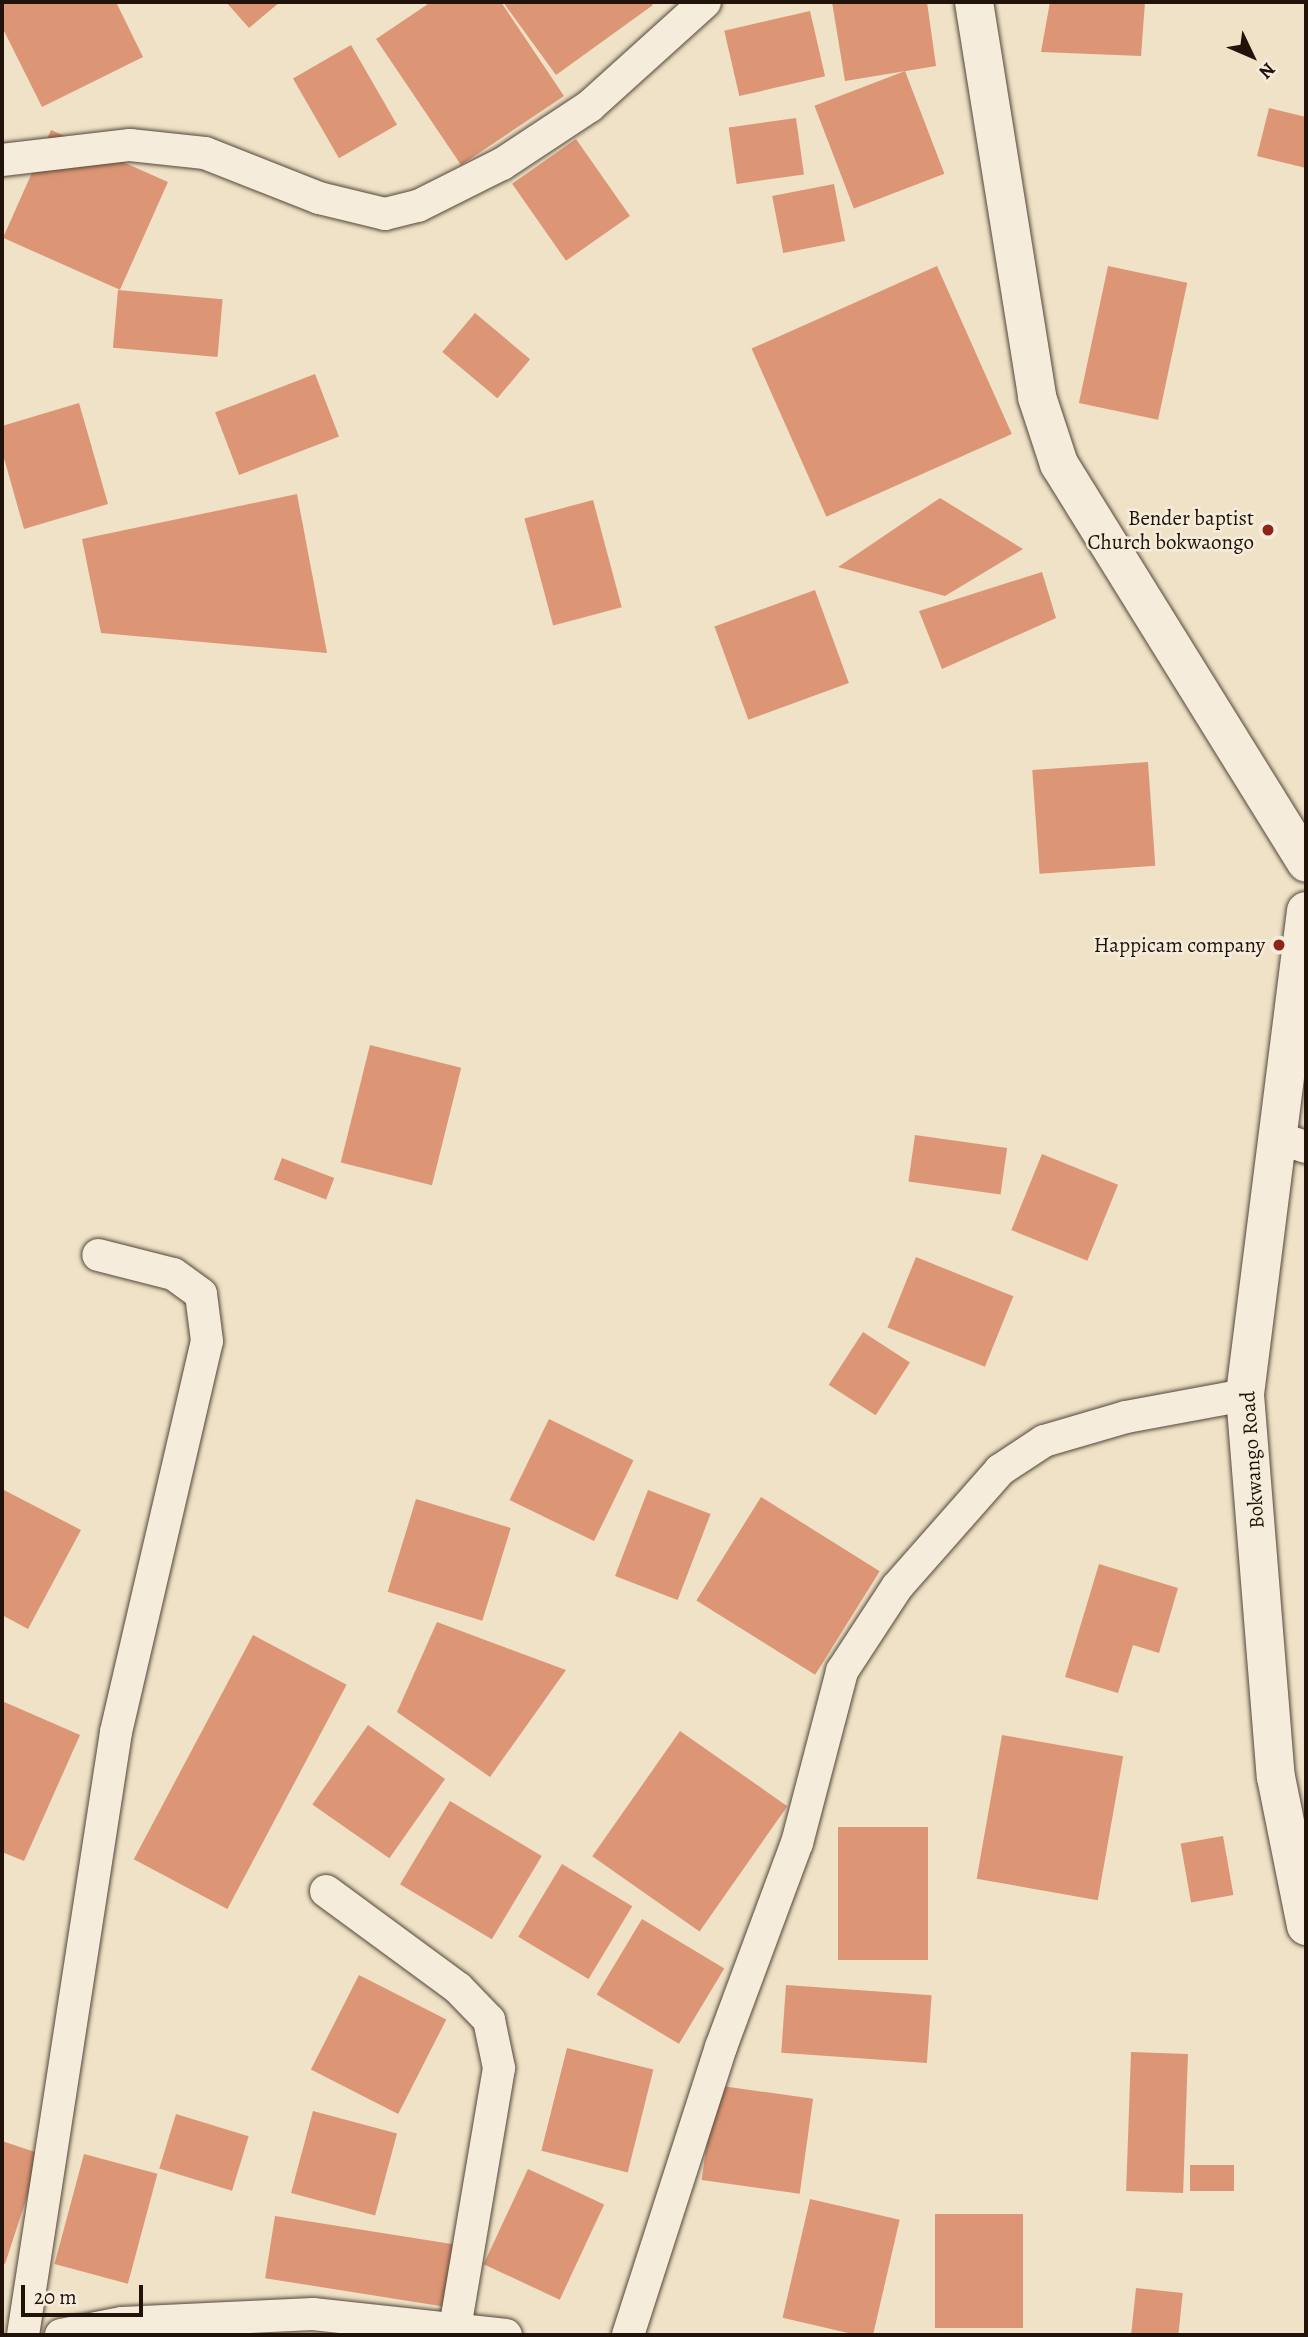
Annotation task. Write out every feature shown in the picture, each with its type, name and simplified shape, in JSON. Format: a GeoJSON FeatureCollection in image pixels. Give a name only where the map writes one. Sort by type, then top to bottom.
{"type":"FeatureCollection","features":[{"type":"Feature","properties":{"kind":"street"},"geometry":{"type":"LineString","coordinates":[[2,160],[130,145],[205,153],[319,198],[385,214],[418,206],[502,164],[590,106],[705,2]]}},
{"type":"Feature","properties":{"kind":"street"},"geometry":{"type":"LineString","coordinates":[[974,2],[1037,397],[1059,464],[1306,863]]}},
{"type":"Feature","properties":{"kind":"street","name":"Bokwango Road"},"geometry":{"type":"LineString","coordinates":[[1306,911],[1292,1143],[1245,1395],[1276,1777],[1306,1926]]}},
{"type":"Feature","properties":{"kind":"street"},"geometry":{"type":"LineString","coordinates":[[23,2335],[116,1732],[207,1341],[201,1294],[173,1274],[98,1255]]}},
{"type":"Feature","properties":{"kind":"street"},"geometry":{"type":"LineString","coordinates":[[628,2335],[721,2047],[797,1843],[842,1671],[897,1587],[1000,1470],[1044,1441],[1126,1417],[1245,1395]]}},
{"type":"Feature","properties":{"kind":"street"},"geometry":{"type":"LineString","coordinates":[[326,1891],[458,1988],[489,2020],[499,2068],[455,2329]]}},
{"type":"Feature","properties":{"kind":"street"},"geometry":{"type":"LineString","coordinates":[[61,2335],[122,2323],[313,2314],[506,2335]]}},
{"type":"Feature","properties":{"kind":"building"},"geometry":{"type":"Polygon","coordinates":[[[2,2],[116,2],[143,57],[42,107],[2,27],[2,2]]]}},
{"type":"Feature","properties":{"kind":"building"},"geometry":{"type":"Polygon","coordinates":[[[226,2],[280,2],[249,28],[226,2]]]}},
{"type":"Feature","properties":{"kind":"building"},"geometry":{"type":"Polygon","coordinates":[[[431,2],[501,2],[564,96],[461,165],[376,39],[431,2]]]}},
{"type":"Feature","properties":{"kind":"building"},"geometry":{"type":"Polygon","coordinates":[[[503,2],[650,2],[653,5],[556,75],[503,2]]]}},
{"type":"Feature","properties":{"kind":"building"},"geometry":{"type":"Polygon","coordinates":[[[832,2],[927,2],[936,66],[845,81],[832,2]]]}},
{"type":"Feature","properties":{"kind":"building"},"geometry":{"type":"Polygon","coordinates":[[[1050,2],[1145,2],[1141,56],[1041,52],[1050,2]]]}},
{"type":"Feature","properties":{"kind":"building"},"geometry":{"type":"Polygon","coordinates":[[[810,11],[825,76],[739,96],[724,31],[810,11]]]}},
{"type":"Feature","properties":{"kind":"building"},"geometry":{"type":"Polygon","coordinates":[[[351,45],[397,125],[339,158],[293,78],[351,45]]]}},
{"type":"Feature","properties":{"kind":"building"},"geometry":{"type":"Polygon","coordinates":[[[905,71],[944,174],[854,208],[814,106],[905,71]]]}},
{"type":"Feature","properties":{"kind":"building"},"geometry":{"type":"Polygon","coordinates":[[[1269,108],[1306,117],[1306,168],[1257,156],[1269,108]]]}},
{"type":"Feature","properties":{"kind":"building"},"geometry":{"type":"Polygon","coordinates":[[[796,118],[804,174],[737,184],[729,127],[796,118]]]}},
{"type":"Feature","properties":{"kind":"building"},"geometry":{"type":"Polygon","coordinates":[[[51,130],[168,182],[120,290],[3,238],[51,130]]]}},
{"type":"Feature","properties":{"kind":"building"},"geometry":{"type":"Polygon","coordinates":[[[576,139],[630,216],[566,261],[512,184],[576,139]]]}},
{"type":"Feature","properties":{"kind":"building"},"geometry":{"type":"Polygon","coordinates":[[[834,184],[845,241],[783,253],[772,196],[834,184]]]}},
{"type":"Feature","properties":{"kind":"building"},"geometry":{"type":"Polygon","coordinates":[[[937,266],[1012,434],[826,517],[752,349],[937,266]]]}},
{"type":"Feature","properties":{"kind":"building"},"geometry":{"type":"Polygon","coordinates":[[[1108,266],[1187,283],[1158,420],[1079,403],[1108,266]]]}},
{"type":"Feature","properties":{"kind":"building"},"geometry":{"type":"Polygon","coordinates":[[[118,290],[223,299],[218,357],[113,348],[118,290]]]}},
{"type":"Feature","properties":{"kind":"building"},"geometry":{"type":"Polygon","coordinates":[[[475,313],[530,359],[497,398],[442,352],[475,313]]]}},
{"type":"Feature","properties":{"kind":"building"},"geometry":{"type":"Polygon","coordinates":[[[315,374],[339,437],[239,475],[215,412],[315,374]]]}},
{"type":"Feature","properties":{"kind":"building"},"geometry":{"type":"Polygon","coordinates":[[[79,403],[108,504],[24,529],[2,451],[2,426],[79,403]]]}},
{"type":"Feature","properties":{"kind":"building"},"geometry":{"type":"Polygon","coordinates":[[[297,494],[327,653],[101,633],[82,539],[297,494]]]}},
{"type":"Feature","properties":{"kind":"building"},"geometry":{"type":"Polygon","coordinates":[[[940,498],[1023,549],[945,596],[838,567],[940,498]]]}},
{"type":"Feature","properties":{"kind":"building"},"geometry":{"type":"Polygon","coordinates":[[[593,500],[622,607],[553,626],[524,518],[593,500]]]}},
{"type":"Feature","properties":{"kind":"building"},"geometry":{"type":"Polygon","coordinates":[[[1042,572],[1056,618],[942,669],[919,611],[1042,572]]]}},
{"type":"Feature","properties":{"kind":"building"},"geometry":{"type":"Polygon","coordinates":[[[815,590],[849,683],[748,720],[714,627],[815,590]]]}},
{"type":"Feature","properties":{"kind":"building"},"geometry":{"type":"Polygon","coordinates":[[[1148,762],[1155,866],[1040,874],[1032,770],[1148,762]]]}},
{"type":"Feature","properties":{"kind":"building"},"geometry":{"type":"Polygon","coordinates":[[[370,1045],[461,1068],[432,1185],[341,1162],[370,1045]]]}},
{"type":"Feature","properties":{"kind":"building"},"geometry":{"type":"Polygon","coordinates":[[[915,1135],[1007,1148],[1001,1194],[908,1182],[915,1135]]]}},
{"type":"Feature","properties":{"kind":"building"},"geometry":{"type":"Polygon","coordinates":[[[1042,1154],[1118,1185],[1087,1261],[1011,1230],[1042,1154]]]}},
{"type":"Feature","properties":{"kind":"building"},"geometry":{"type":"Polygon","coordinates":[[[282,1158],[334,1178],[326,1200],[274,1179],[282,1158]]]}},
{"type":"Feature","properties":{"kind":"building"},"geometry":{"type":"Polygon","coordinates":[[[916,1257],[1013,1296],[985,1367],[888,1327],[916,1257]]]}},
{"type":"Feature","properties":{"kind":"building"},"geometry":{"type":"Polygon","coordinates":[[[863,1332],[910,1362],[876,1415],[829,1385],[863,1332]]]}},
{"type":"Feature","properties":{"kind":"building"},"geometry":{"type":"Polygon","coordinates":[[[549,1419],[633,1460],[594,1541],[510,1500],[549,1419]]]}},
{"type":"Feature","properties":{"kind":"building"},"geometry":{"type":"Polygon","coordinates":[[[2,1489],[81,1530],[28,1629],[2,1615],[2,1489]]]}},
{"type":"Feature","properties":{"kind":"building"},"geometry":{"type":"Polygon","coordinates":[[[648,1490],[711,1514],[678,1600],[615,1576],[648,1490]]]}},
{"type":"Feature","properties":{"kind":"building"},"geometry":{"type":"Polygon","coordinates":[[[761,1497],[880,1571],[815,1675],[696,1600],[761,1497]]]}},
{"type":"Feature","properties":{"kind":"building"},"geometry":{"type":"Polygon","coordinates":[[[416,1499],[511,1528],[482,1621],[388,1592],[416,1499]]]}},
{"type":"Feature","properties":{"kind":"building"},"geometry":{"type":"Polygon","coordinates":[[[1099,1564],[1178,1588],[1159,1653],[1133,1645],[1118,1693],[1065,1677],[1099,1564]]]}},
{"type":"Feature","properties":{"kind":"building"},"geometry":{"type":"Polygon","coordinates":[[[437,1622],[566,1670],[490,1777],[397,1712],[437,1622]]]}},
{"type":"Feature","properties":{"kind":"building"},"geometry":{"type":"Polygon","coordinates":[[[253,1635],[347,1685],[227,1909],[134,1859],[253,1635]]]}},
{"type":"Feature","properties":{"kind":"building"},"geometry":{"type":"Polygon","coordinates":[[[2,1701],[80,1735],[24,1861],[2,1852],[2,1701]]]}},
{"type":"Feature","properties":{"kind":"building"},"geometry":{"type":"Polygon","coordinates":[[[368,1725],[445,1779],[389,1858],[312,1804],[368,1725]]]}},
{"type":"Feature","properties":{"kind":"building"},"geometry":{"type":"Polygon","coordinates":[[[680,1731],[787,1806],[700,1931],[592,1856],[680,1731]]]}},
{"type":"Feature","properties":{"kind":"building"},"geometry":{"type":"Polygon","coordinates":[[[1002,1735],[1123,1756],[1098,1900],[977,1879],[1002,1735]]]}},
{"type":"Feature","properties":{"kind":"building"},"geometry":{"type":"Polygon","coordinates":[[[450,1801],[542,1856],[492,1939],[400,1884],[450,1801]]]}},
{"type":"Feature","properties":{"kind":"building"},"geometry":{"type":"Polygon","coordinates":[[[838,1827],[928,1827],[928,1960],[838,1960],[838,1827]]]}},
{"type":"Feature","properties":{"kind":"building"},"geometry":{"type":"Polygon","coordinates":[[[1223,1836],[1233,1895],[1191,1903],[1181,1843],[1223,1836]]]}},
{"type":"Feature","properties":{"kind":"building"},"geometry":{"type":"Polygon","coordinates":[[[562,1864],[632,1906],[589,1979],[518,1937],[562,1864]]]}},
{"type":"Feature","properties":{"kind":"building"},"geometry":{"type":"Polygon","coordinates":[[[642,1919],[724,1968],[679,2044],[597,1994],[642,1919]]]}},
{"type":"Feature","properties":{"kind":"building"},"geometry":{"type":"Polygon","coordinates":[[[359,1975],[446,2019],[398,2114],[311,2069],[359,1975]]]}},
{"type":"Feature","properties":{"kind":"building"},"geometry":{"type":"Polygon","coordinates":[[[786,1985],[932,1995],[927,2063],[781,2053],[786,1985]]]}},
{"type":"Feature","properties":{"kind":"building"},"geometry":{"type":"Polygon","coordinates":[[[567,2048],[653,2070],[628,2172],[541,2151],[567,2048]]]}},
{"type":"Feature","properties":{"kind":"building"},"geometry":{"type":"Polygon","coordinates":[[[1131,2052],[1188,2054],[1183,2193],[1126,2191],[1131,2052]]]}},
{"type":"Feature","properties":{"kind":"building"},"geometry":{"type":"Polygon","coordinates":[[[715,2085],[813,2099],[800,2194],[702,2180],[715,2085]]]}},
{"type":"Feature","properties":{"kind":"building"},"geometry":{"type":"Polygon","coordinates":[[[313,2111],[397,2134],[375,2216],[291,2193],[313,2111]]]}},
{"type":"Feature","properties":{"kind":"building"},"geometry":{"type":"Polygon","coordinates":[[[176,2114],[249,2136],[232,2191],[159,2169],[176,2114]]]}},
{"type":"Feature","properties":{"kind":"building"},"geometry":{"type":"Polygon","coordinates":[[[2,2141],[41,2154],[5,2264],[2,2263],[2,2141]]]}},
{"type":"Feature","properties":{"kind":"building"},"geometry":{"type":"Polygon","coordinates":[[[84,2154],[157,2174],[128,2284],[54,2264],[84,2154]]]}},
{"type":"Feature","properties":{"kind":"building"},"geometry":{"type":"Polygon","coordinates":[[[1190,2165],[1234,2165],[1234,2191],[1190,2191],[1190,2165]]]}},
{"type":"Feature","properties":{"kind":"building"},"geometry":{"type":"Polygon","coordinates":[[[528,2169],[604,2204],[560,2300],[484,2264],[528,2169]]]}},
{"type":"Feature","properties":{"kind":"building"},"geometry":{"type":"Polygon","coordinates":[[[810,2199],[900,2220],[873,2335],[857,2335],[783,2318],[810,2199]]]}},
{"type":"Feature","properties":{"kind":"building"},"geometry":{"type":"Polygon","coordinates":[[[935,2214],[1023,2214],[1023,2328],[935,2328],[935,2214]]]}},
{"type":"Feature","properties":{"kind":"building"},"geometry":{"type":"Polygon","coordinates":[[[275,2216],[455,2244],[445,2307],[265,2278],[275,2216]]]}},
{"type":"Feature","properties":{"kind":"building"},"geometry":{"type":"Polygon","coordinates":[[[1136,2288],[1183,2293],[1178,2335],[1131,2335],[1136,2288]]]}},
{"type":"Feature","properties":{"kind":"place","name":"Bender baptist Church bokwaongo"},"geometry":{"type":"Point","coordinates":[1268,530]}},
{"type":"Feature","properties":{"kind":"place","name":"Happicam company"},"geometry":{"type":"Point","coordinates":[1279,945]}}]}
